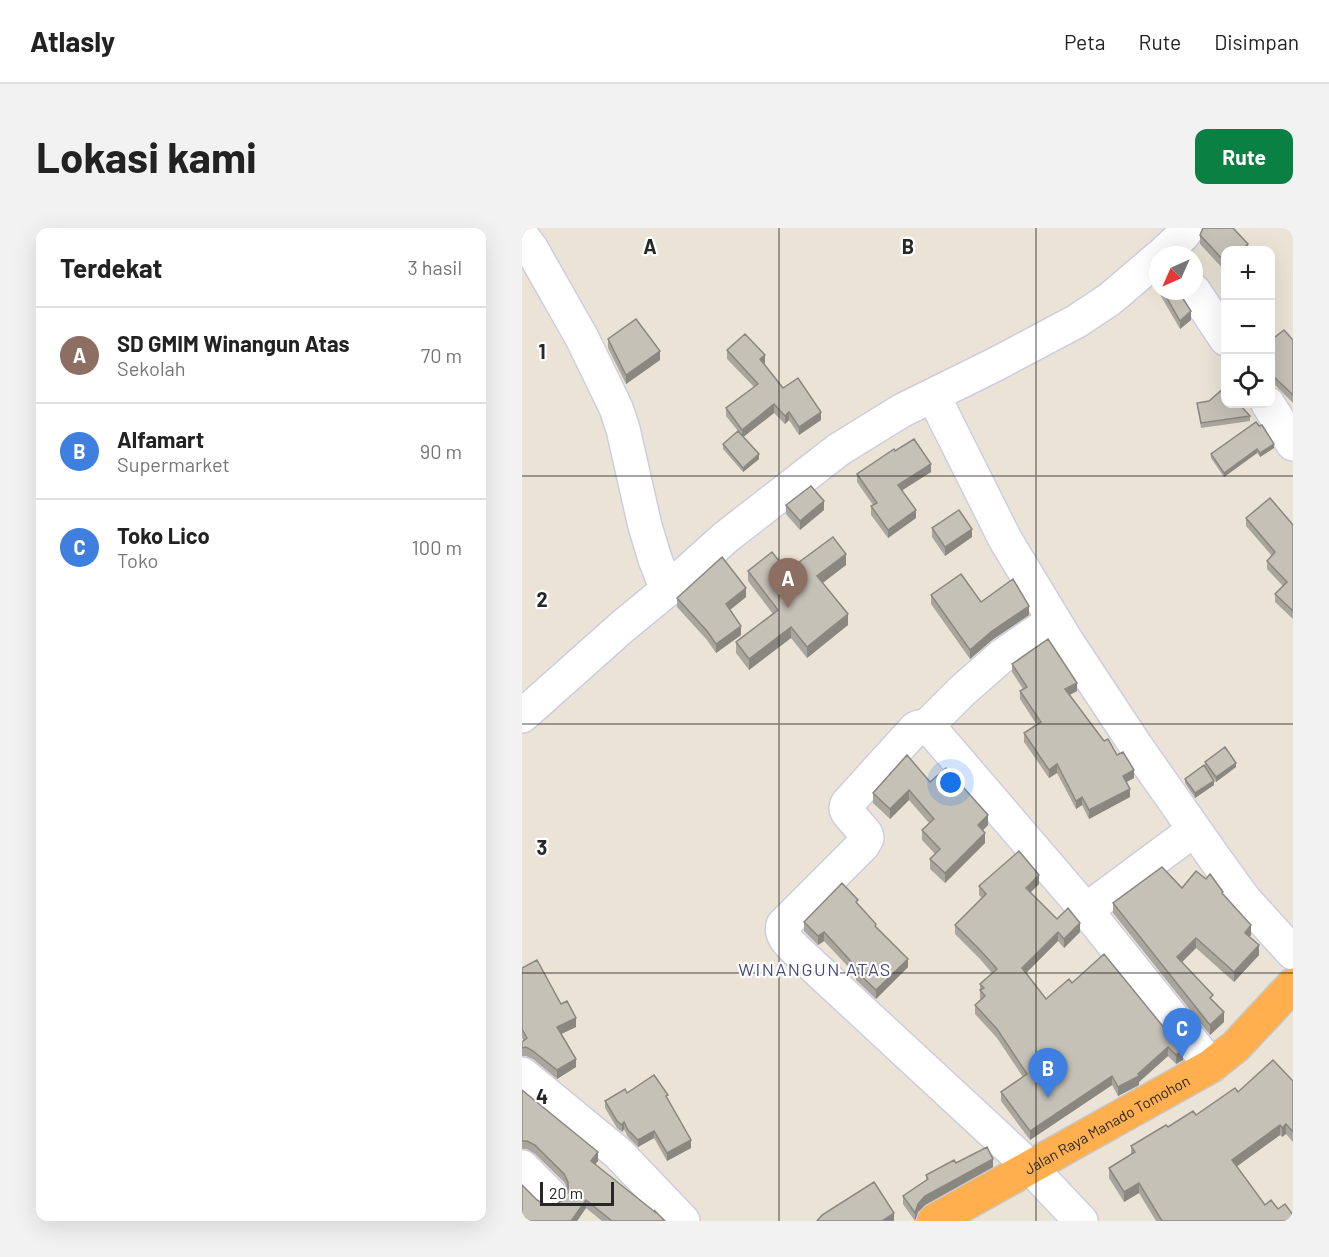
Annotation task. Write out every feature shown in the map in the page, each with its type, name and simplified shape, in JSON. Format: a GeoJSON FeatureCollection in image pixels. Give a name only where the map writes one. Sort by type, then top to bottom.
{"type":"FeatureCollection","features":[{"type":"Feature","properties":{"kind":"highway","name":"Jalan Raya Manado Tomohon"},"geometry":{"type":"LineString","coordinates":[[954,1216],[1030,1167],[1211,1066],[1236,1046],[1293,985]]}},
{"type":"Feature","properties":{"kind":"street"},"geometry":{"type":"LineString","coordinates":[[522,236],[582,338],[616,408],[645,526],[668,590]]}},
{"type":"Feature","properties":{"kind":"street"},"geometry":{"type":"LineString","coordinates":[[522,716],[726,537],[838,450],[901,411],[1077,321],[1110,299],[1149,262]]}},
{"type":"Feature","properties":{"kind":"street"},"geometry":{"type":"LineString","coordinates":[[1200,300],[1221,332]]}},
{"type":"Feature","properties":{"kind":"street"},"geometry":{"type":"LineString","coordinates":[[934,395],[1005,539],[1054,620],[1194,830],[1244,899],[1293,953]]}},
{"type":"Feature","properties":{"kind":"street"},"geometry":{"type":"LineString","coordinates":[[1270,408],[1293,444]]}},
{"type":"Feature","properties":{"kind":"street"},"geometry":{"type":"LineString","coordinates":[[925,728],[1003,655],[1054,620]]}},
{"type":"Feature","properties":{"kind":"street"},"geometry":{"type":"LineString","coordinates":[[1081,1221],[1030,1167],[796,950],[785,938],[781,928],[861,849],[866,841],[866,834],[846,809],[849,801],[915,729],[921,727],[932,730],[1086,910],[1211,1066]]}},
{"type":"Feature","properties":{"kind":"street"},"geometry":{"type":"LineString","coordinates":[[1086,910],[1194,830]]}},
{"type":"Feature","properties":{"kind":"street"},"geometry":{"type":"LineString","coordinates":[[522,1074],[618,1153],[683,1221]]}},
{"type":"Feature","properties":{"kind":"street"},"geometry":{"type":"LineString","coordinates":[[522,1167],[550,1195]]}},
{"type":"Feature","properties":{"kind":"building"},"geometry":{"type":"Polygon","coordinates":[[[1203,228],[1233,228],[1248,244],[1246,246],[1221,246],[1221,258],[1200,235],[1203,228]]]}},
{"type":"Feature","properties":{"kind":"building"},"geometry":{"type":"Polygon","coordinates":[[[1168,300],[1184,300],[1191,311],[1180,321],[1168,300]]]}},
{"type":"Feature","properties":{"kind":"building"},"geometry":{"type":"Polygon","coordinates":[[[636,319],[660,351],[626,375],[608,339],[636,319]]]}},
{"type":"Feature","properties":{"kind":"building"},"geometry":{"type":"Polygon","coordinates":[[[1284,330],[1293,340],[1293,395],[1275,378],[1275,337],[1284,330]]]}},
{"type":"Feature","properties":{"kind":"building"},"geometry":{"type":"Polygon","coordinates":[[[745,334],[765,355],[760,359],[783,388],[798,378],[821,412],[799,427],[789,412],[785,416],[774,404],[742,430],[726,408],[758,384],[727,350],[745,334]]]}},
{"type":"Feature","properties":{"kind":"building"},"geometry":{"type":"Polygon","coordinates":[[[1221,391],[1221,408],[1243,408],[1250,416],[1201,423],[1197,403],[1209,401],[1221,391]]]}},
{"type":"Feature","properties":{"kind":"building"},"geometry":{"type":"Polygon","coordinates":[[[1256,422],[1259,426],[1262,425],[1274,444],[1260,453],[1257,449],[1224,473],[1211,454],[1256,422]]]}},
{"type":"Feature","properties":{"kind":"building"},"geometry":{"type":"Polygon","coordinates":[[[738,431],[759,454],[743,468],[723,444],[738,431]]]}},
{"type":"Feature","properties":{"kind":"building"},"geometry":{"type":"Polygon","coordinates":[[[914,439],[931,464],[898,485],[916,510],[888,530],[871,506],[877,503],[857,474],[894,449],[895,451],[914,439]]]}},
{"type":"Feature","properties":{"kind":"building"},"geometry":{"type":"Polygon","coordinates":[[[811,486],[824,501],[800,521],[786,505],[811,486]]]}},
{"type":"Feature","properties":{"kind":"building"},"geometry":{"type":"Polygon","coordinates":[[[1270,498],[1293,525],[1293,611],[1275,594],[1287,582],[1267,561],[1275,552],[1246,518],[1270,498]]]}},
{"type":"Feature","properties":{"kind":"building"},"geometry":{"type":"Polygon","coordinates":[[[959,510],[972,529],[945,547],[932,528],[959,510]]]}},
{"type":"Feature","properties":{"kind":"building"},"geometry":{"type":"Polygon","coordinates":[[[833,537],[846,554],[817,576],[848,614],[807,647],[791,627],[749,659],[736,642],[778,610],[748,571],[772,552],[787,571],[833,537]]]}},
{"type":"Feature","properties":{"kind":"building"},"geometry":{"type":"Polygon","coordinates":[[[722,557],[746,588],[726,604],[741,626],[716,644],[677,598],[722,557]]]}},
{"type":"Feature","properties":{"kind":"building"},"geometry":{"type":"Polygon","coordinates":[[[961,574],[981,602],[1013,579],[1029,606],[992,631],[970,650],[931,595],[961,574]]]}},
{"type":"Feature","properties":{"kind":"building"},"geometry":{"type":"Polygon","coordinates":[[[1048,639],[1077,683],[1065,689],[1104,741],[1108,739],[1117,755],[1123,752],[1134,770],[1123,776],[1130,789],[1089,810],[1082,797],[1076,801],[1057,764],[1049,770],[1024,733],[1041,722],[1020,691],[1027,687],[1012,664],[1048,639]]]}},
{"type":"Feature","properties":{"kind":"building"},"geometry":{"type":"Polygon","coordinates":[[[1225,747],[1236,763],[1216,777],[1205,762],[1225,747]]]}},
{"type":"Feature","properties":{"kind":"building"},"geometry":{"type":"Polygon","coordinates":[[[907,755],[930,782],[946,768],[988,815],[978,825],[985,833],[945,873],[930,859],[940,849],[922,830],[934,819],[909,790],[890,809],[873,793],[907,755]]]}},
{"type":"Feature","properties":{"kind":"building"},"geometry":{"type":"Polygon","coordinates":[[[1204,765],[1214,781],[1195,793],[1185,779],[1204,765]]]}},
{"type":"Feature","properties":{"kind":"building"},"geometry":{"type":"Polygon","coordinates":[[[1019,851],[1039,875],[1026,888],[1057,919],[1068,908],[1080,923],[1064,939],[1058,932],[1022,968],[1046,999],[1069,979],[1072,983],[1104,954],[1183,1051],[1176,1055],[1168,1047],[1138,1074],[1139,1076],[1118,1087],[1112,1076],[1030,1131],[1001,1092],[1027,1074],[997,1029],[975,1005],[985,996],[980,990],[984,988],[980,984],[997,969],[955,925],[986,894],[979,886],[1019,851]]]}},
{"type":"Feature","properties":{"kind":"building"},"geometry":{"type":"Polygon","coordinates":[[[1162,867],[1182,888],[1196,871],[1206,879],[1210,874],[1222,893],[1251,925],[1245,933],[1259,945],[1234,972],[1196,938],[1177,957],[1213,995],[1210,998],[1224,1012],[1210,1025],[1113,903],[1162,867]]]}},
{"type":"Feature","properties":{"kind":"building"},"geometry":{"type":"Polygon","coordinates":[[[842,883],[858,900],[856,902],[876,924],[875,926],[908,959],[876,990],[856,971],[858,969],[824,932],[818,936],[804,922],[842,883]]]}},
{"type":"Feature","properties":{"kind":"building"},"geometry":{"type":"Polygon","coordinates":[[[537,960],[561,1004],[567,1001],[576,1018],[557,1027],[576,1059],[557,1070],[533,1051],[526,1047],[522,1048],[522,1042],[527,1038],[522,1029],[522,968],[537,960]]]}},
{"type":"Feature","properties":{"kind":"building"},"geometry":{"type":"Polygon","coordinates":[[[1273,1060],[1293,1081],[1293,1132],[1286,1124],[1282,1128],[1280,1125],[1232,1160],[1265,1205],[1271,1200],[1278,1209],[1285,1204],[1293,1215],[1293,1221],[1162,1221],[1139,1183],[1124,1192],[1109,1168],[1135,1152],[1131,1146],[1193,1111],[1196,1115],[1235,1088],[1238,1092],[1273,1060]]]}},
{"type":"Feature","properties":{"kind":"building"},"geometry":{"type":"Polygon","coordinates":[[[654,1075],[668,1095],[666,1096],[691,1140],[667,1153],[654,1131],[638,1140],[624,1122],[622,1125],[617,1121],[605,1101],[625,1089],[627,1093],[654,1075]]]}},
{"type":"Feature","properties":{"kind":"building"},"geometry":{"type":"Polygon","coordinates":[[[522,1090],[598,1152],[591,1161],[665,1221],[612,1221],[586,1200],[571,1221],[522,1221],[522,1185],[545,1205],[555,1205],[564,1199],[568,1192],[568,1182],[564,1174],[535,1145],[522,1141],[522,1090]]]}},
{"type":"Feature","properties":{"kind":"building"},"geometry":{"type":"Polygon","coordinates":[[[987,1147],[993,1159],[925,1196],[918,1204],[915,1213],[903,1196],[928,1179],[926,1175],[954,1160],[956,1163],[987,1147]]]}},
{"type":"Feature","properties":{"kind":"building"},"geometry":{"type":"Polygon","coordinates":[[[874,1182],[894,1213],[882,1221],[817,1221],[822,1215],[874,1182]]]}},
{"type":"Feature","properties":{"kind":"place","name":"SD GMIM Winangun Atas"},"geometry":{"type":"Point","coordinates":[788,608]}},
{"type":"Feature","properties":{"kind":"place","name":"Toko Lico"},"geometry":{"type":"Point","coordinates":[1182,1058]}},
{"type":"Feature","properties":{"kind":"place","name":"Alfamart"},"geometry":{"type":"Point","coordinates":[1048,1098]}},
{"type":"Feature","properties":{"kind":"district","name":"WINANGUN ATAS"},"geometry":{"type":"Point","coordinates":[815,969]}}]}
